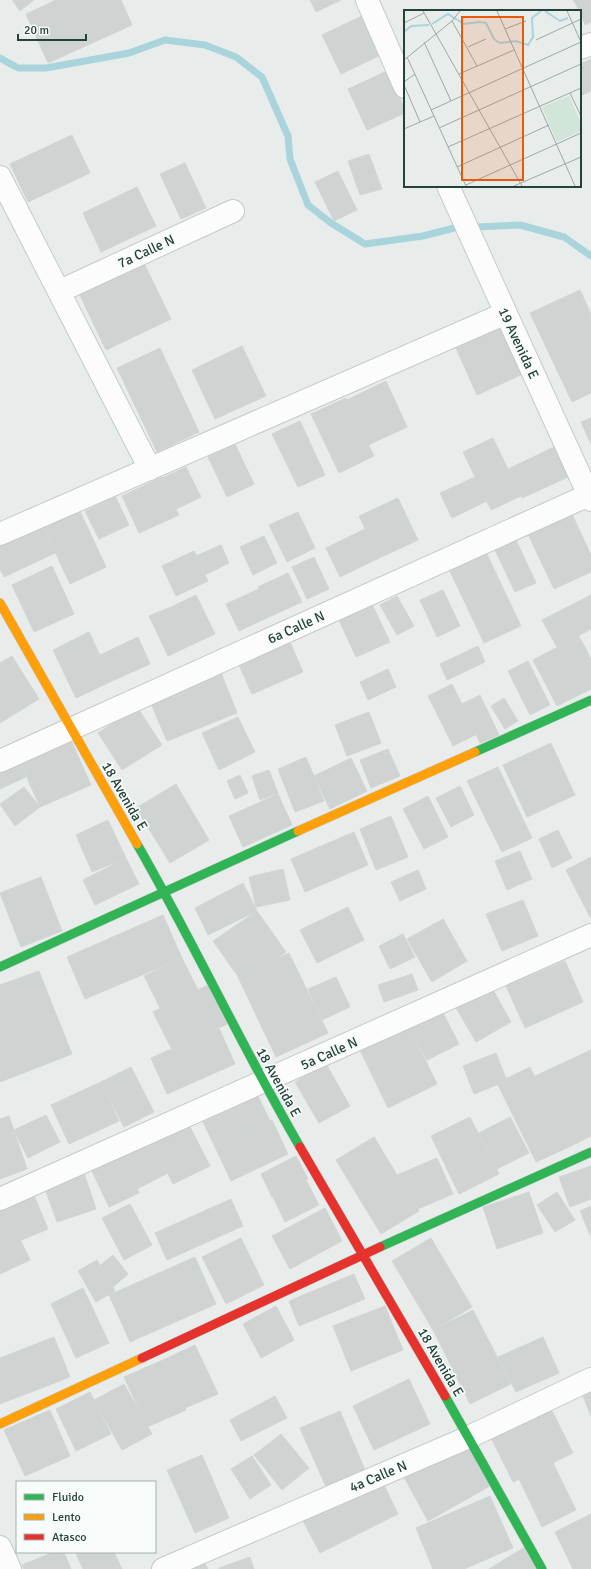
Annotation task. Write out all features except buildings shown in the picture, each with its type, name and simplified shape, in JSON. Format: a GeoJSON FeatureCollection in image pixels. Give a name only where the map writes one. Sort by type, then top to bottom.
{"type":"FeatureCollection","features":[{"type":"Feature","properties":{"kind":"street"},"geometry":{"type":"LineString","coordinates":[[368,0],[404,85]]}},
{"type":"Feature","properties":{"kind":"street"},"geometry":{"type":"LineString","coordinates":[[581,48],[591,44]]}},
{"type":"Feature","properties":{"kind":"street"},"geometry":{"type":"LineString","coordinates":[[0,177],[60,291],[150,469]]}},
{"type":"Feature","properties":{"kind":"street","name":"19 Avenida E"},"geometry":{"type":"LineString","coordinates":[[448,187],[590,496]]}},
{"type":"Feature","properties":{"kind":"street","name":"7a Calle N"},"geometry":{"type":"LineString","coordinates":[[60,291],[234,211]]}},
{"type":"Feature","properties":{"kind":"street"},"geometry":{"type":"LineString","coordinates":[[0,534],[506,313]]}},
{"type":"Feature","properties":{"kind":"street","name":"6a Calle N"},"geometry":{"type":"LineString","coordinates":[[0,761],[590,496]]}},
{"type":"Feature","properties":{"kind":"street","name":"18 Avenida E"},"geometry":{"type":"LineString","coordinates":[[0,603],[70,729],[164,891],[263,1083],[469,1436],[542,1569]]}},
{"type":"Feature","properties":{"kind":"street"},"geometry":{"type":"LineString","coordinates":[[0,967],[164,891],[591,700]]}},
{"type":"Feature","properties":{"kind":"street","name":"5a Calle N"},"geometry":{"type":"LineString","coordinates":[[0,1199],[263,1083],[591,934]]}},
{"type":"Feature","properties":{"kind":"street"},"geometry":{"type":"LineString","coordinates":[[0,1424],[362,1255],[591,1152]]}},
{"type":"Feature","properties":{"kind":"street","name":"4a Calle N"},"geometry":{"type":"LineString","coordinates":[[163,1569],[469,1436],[591,1379]]}},
{"type":"Feature","properties":{"kind":"street"},"geometry":{"type":"LineString","coordinates":[[0,1547],[10,1569]]}},
{"type":"Feature","properties":{"kind":"waterway"},"geometry":{"type":"LineString","coordinates":[[0,58],[18,68],[46,68],[129,53],[165,40],[205,45],[236,57],[262,77],[288,136],[290,159],[308,205],[331,223],[365,244],[423,236],[454,228],[520,225],[564,237],[591,256]]}},
{"type":"Feature","properties":{"kind":"traffic: fast"},"geometry":{"type":"LineString","coordinates":[[475,752],[591,700]]}},
{"type":"Feature","properties":{"kind":"traffic: fast"},"geometry":{"type":"LineString","coordinates":[[0,967],[298,831]]}},
{"type":"Feature","properties":{"kind":"traffic: fast"},"geometry":{"type":"LineString","coordinates":[[137,844],[300,1147]]}},
{"type":"Feature","properties":{"kind":"traffic: fast"},"geometry":{"type":"LineString","coordinates":[[380,1247],[591,1152]]}},
{"type":"Feature","properties":{"kind":"traffic: fast"},"geometry":{"type":"LineString","coordinates":[[445,1396],[542,1569]]}},
{"type":"Feature","properties":{"kind":"traffic: slow"},"geometry":{"type":"LineString","coordinates":[[0,603],[137,844]]}},
{"type":"Feature","properties":{"kind":"traffic: slow"},"geometry":{"type":"LineString","coordinates":[[298,831],[475,752]]}},
{"type":"Feature","properties":{"kind":"traffic: slow"},"geometry":{"type":"LineString","coordinates":[[0,1424],[142,1358]]}},
{"type":"Feature","properties":{"kind":"traffic: jam"},"geometry":{"type":"LineString","coordinates":[[300,1147],[445,1396]]}},
{"type":"Feature","properties":{"kind":"traffic: jam"},"geometry":{"type":"LineString","coordinates":[[142,1358],[380,1247]]}}]}
